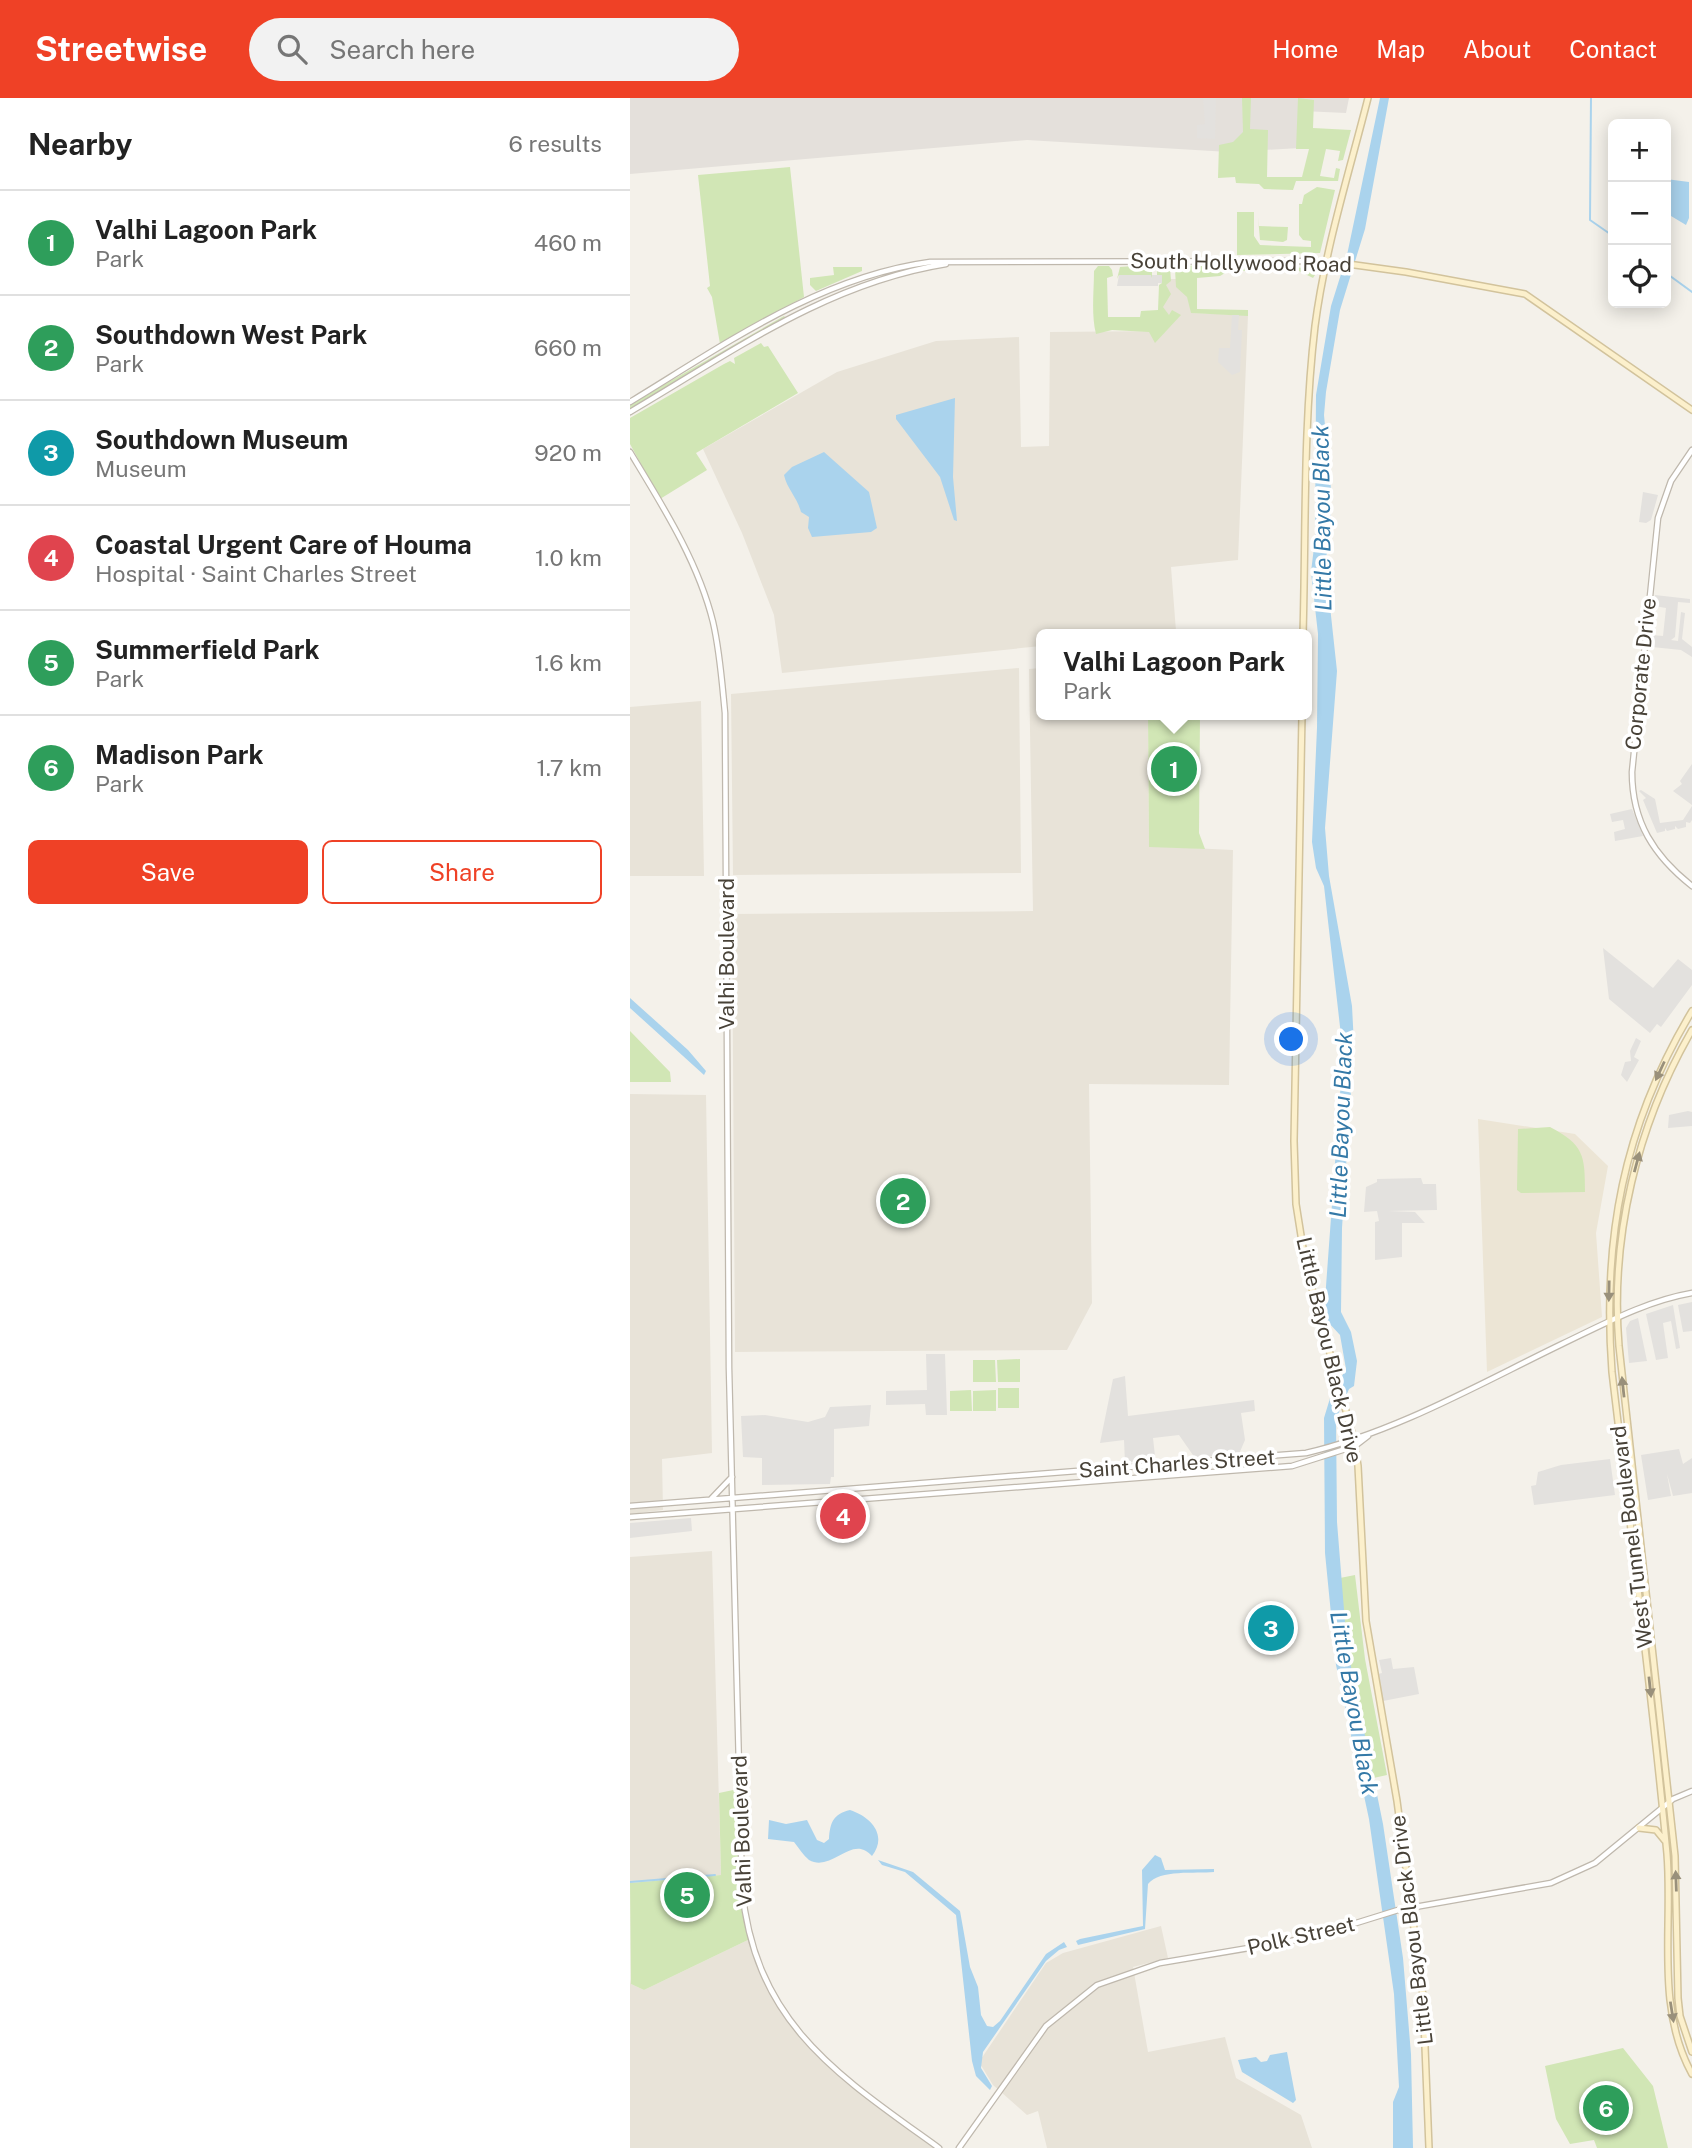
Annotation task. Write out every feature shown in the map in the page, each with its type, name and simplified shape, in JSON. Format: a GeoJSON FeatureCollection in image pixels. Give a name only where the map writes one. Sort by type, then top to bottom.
{"type":"FeatureCollection","features":[{"type":"Feature","properties":{"kind":"main road"},"geometry":{"type":"LineString","coordinates":[[1303,629],[1310,371],[1326,261],[1368,98]]}},
{"type":"Feature","properties":{"kind":"main road","name":"South Hollywood Road"},"geometry":{"type":"LineString","coordinates":[[1326,261],[1370,266],[1525,294],[1692,410]]}},
{"type":"Feature","properties":{"kind":"main road","name":"Little Bayou Black Drive"},"geometry":{"type":"LineString","coordinates":[[1301,720],[1295,1175],[1306,1267],[1354,1443],[1366,1621],[1397,1801],[1425,2023],[1429,2148]]}},
{"type":"Feature","properties":{"kind":"main road","name":"West Tunnel Boulevard"},"geometry":{"type":"LineString","coordinates":[[1692,1011],[1649,1095],[1627,1161],[1611,1251],[1609,1321],[1612,1372],[1662,1807],[1671,2007],[1676,2034],[1692,2074]]}},
{"type":"Feature","properties":{"kind":"main road","name":"West Tunnel Boulevard"},"geometry":{"type":"LineString","coordinates":[[1692,1030],[1662,1089],[1639,1152],[1620,1250],[1618,1317],[1670,1801],[1677,1892],[1678,1998],[1684,2032],[1692,2052]]}},
{"type":"Feature","properties":{"kind":"main road"},"geometry":{"type":"LineString","coordinates":[[1639,1828],[1656,1830],[1665,1842]]}},
{"type":"Feature","properties":{"kind":"street","name":"South Hollywood Road"},"geometry":{"type":"LineString","coordinates":[[630,402],[797,304],[843,283],[903,266],[961,262],[1326,261]]}},
{"type":"Feature","properties":{"kind":"street","name":"South Hollywood Road"},"geometry":{"type":"LineString","coordinates":[[630,412],[807,309],[851,288],[887,275],[961,262]]}},
{"type":"Feature","properties":{"kind":"street","name":"Corporate Drive"},"geometry":{"type":"LineString","coordinates":[[1692,450],[1671,481],[1658,519],[1632,784],[1639,821],[1649,841],[1664,862],[1692,886]]}},
{"type":"Feature","properties":{"kind":"street","name":"Valhi Boulevard"},"geometry":{"type":"LineString","coordinates":[[630,452],[685,549],[700,583],[712,620],[721,667],[725,713],[732,1476],[742,1890],[751,1939],[772,1993],[813,2050],[857,2089],[939,2148]]}},
{"type":"Feature","properties":{"kind":"street"},"geometry":{"type":"LineString","coordinates":[[1354,1443],[1618,1317],[1661,1300],[1692,1293]]}},
{"type":"Feature","properties":{"kind":"street","name":"Saint Charles Street"},"geometry":{"type":"LineString","coordinates":[[630,1517],[1244,1470],[1292,1465],[1324,1456],[1354,1443]]}},
{"type":"Feature","properties":{"kind":"street","name":"Saint Charles Street"},"geometry":{"type":"LineString","coordinates":[[630,1506],[1261,1458],[1342,1447]]}},
{"type":"Feature","properties":{"kind":"street"},"geometry":{"type":"LineString","coordinates":[[709,1500],[732,1476]]}},
{"type":"Feature","properties":{"kind":"street","name":"Polk Street"},"geometry":{"type":"LineString","coordinates":[[959,2148],[1046,2026],[1097,1985],[1160,1963],[1308,1938],[1410,1907],[1551,1883],[1595,1863],[1670,1801],[1692,1791]]}},
{"type":"Feature","properties":{"kind":"shaded area"},"geometry":{"type":"Polygon","coordinates":[[[630,98],[1349,98],[1346,113],[1302,111],[1300,148],[1229,152],[1027,140],[630,174],[630,98]]]}},
{"type":"Feature","properties":{"kind":"shaded area"},"geometry":{"type":"Polygon","coordinates":[[[1203,98],[1216,98],[1215,139],[1197,138],[1197,125],[1205,124],[1203,98]]]}},
{"type":"Feature","properties":{"kind":"shaded area"},"geometry":{"type":"Polygon","coordinates":[[[1119,275],[1151,275],[1151,279],[1152,275],[1162,275],[1162,283],[1158,283],[1158,286],[1117,286],[1119,275]]]}},
{"type":"Feature","properties":{"kind":"shaded area"},"geometry":{"type":"Polygon","coordinates":[[[1163,279],[1193,279],[1193,313],[1248,315],[1238,560],[1171,567],[1176,629],[1036,629],[1036,647],[782,673],[774,615],[742,533],[703,449],[837,372],[936,341],[1019,337],[1021,447],[1049,446],[1050,332],[1162,331],[1163,279]]]}},
{"type":"Feature","properties":{"kind":"shaded area"},"geometry":{"type":"Polygon","coordinates":[[[1232,315],[1239,315],[1238,330],[1242,330],[1240,372],[1232,375],[1218,362],[1219,348],[1230,348],[1232,315]]]}},
{"type":"Feature","properties":{"kind":"shaded area"},"geometry":{"type":"Polygon","coordinates":[[[1643,492],[1658,495],[1651,520],[1646,523],[1639,522],[1643,492]]]}},
{"type":"Feature","properties":{"kind":"shaded area"},"geometry":{"type":"Polygon","coordinates":[[[1655,595],[1690,599],[1690,603],[1678,602],[1675,637],[1671,640],[1678,641],[1681,612],[1685,613],[1682,639],[1692,647],[1692,657],[1681,650],[1652,647],[1652,635],[1663,636],[1666,608],[1654,606],[1655,595]]]}},
{"type":"Feature","properties":{"kind":"shaded area"},"geometry":{"type":"Polygon","coordinates":[[[1019,668],[1021,873],[733,875],[731,694],[1019,668]]]}},
{"type":"Feature","properties":{"kind":"shaded area"},"geometry":{"type":"Polygon","coordinates":[[[1036,668],[1036,720],[1148,720],[1149,846],[1233,850],[1229,1085],[1089,1084],[1092,1303],[1067,1350],[735,1352],[732,914],[1033,911],[1029,669],[1036,668]]]}},
{"type":"Feature","properties":{"kind":"shaded area"},"geometry":{"type":"Polygon","coordinates":[[[701,701],[704,876],[630,876],[630,707],[701,701]]]}},
{"type":"Feature","properties":{"kind":"shaded area"},"geometry":{"type":"Polygon","coordinates":[[[1692,764],[1692,805],[1673,791],[1682,784],[1680,781],[1692,764]]]}},
{"type":"Feature","properties":{"kind":"shaded area"},"geometry":{"type":"Polygon","coordinates":[[[1639,791],[1655,799],[1660,823],[1683,820],[1692,806],[1692,820],[1690,823],[1686,822],[1686,827],[1678,829],[1675,826],[1675,829],[1667,831],[1665,828],[1665,831],[1657,833],[1643,800],[1646,798],[1639,791]]]}},
{"type":"Feature","properties":{"kind":"shaded area"},"geometry":{"type":"Polygon","coordinates":[[[1632,809],[1643,836],[1615,841],[1614,832],[1625,829],[1623,820],[1612,822],[1610,814],[1632,809]]]}},
{"type":"Feature","properties":{"kind":"shaded area"},"geometry":{"type":"Polygon","coordinates":[[[1603,948],[1653,988],[1678,959],[1692,970],[1692,985],[1661,1027],[1657,1024],[1650,1033],[1609,999],[1603,948]]]}},
{"type":"Feature","properties":{"kind":"shaded area"},"geometry":{"type":"Polygon","coordinates":[[[1636,1038],[1641,1041],[1634,1057],[1639,1060],[1627,1082],[1621,1075],[1625,1062],[1631,1061],[1630,1051],[1636,1038]]]}},
{"type":"Feature","properties":{"kind":"shaded area"},"geometry":{"type":"Polygon","coordinates":[[[630,1094],[706,1095],[712,1453],[662,1459],[663,1510],[630,1514],[630,1094]]]}},
{"type":"Feature","properties":{"kind":"shaded area"},"geometry":{"type":"Polygon","coordinates":[[[1692,1112],[1692,1126],[1668,1128],[1669,1115],[1692,1112]]]}},
{"type":"Feature","properties":{"kind":"shaded area"},"geometry":{"type":"Polygon","coordinates":[[[1478,1119],[1575,1134],[1608,1166],[1596,1233],[1602,1317],[1487,1372],[1478,1119]]]}},
{"type":"Feature","properties":{"kind":"shaded area"},"geometry":{"type":"Polygon","coordinates":[[[1421,1178],[1423,1184],[1436,1184],[1437,1210],[1388,1211],[1415,1212],[1425,1223],[1402,1223],[1402,1257],[1375,1260],[1375,1222],[1379,1221],[1377,1211],[1364,1212],[1366,1187],[1377,1182],[1377,1179],[1421,1178]]]}},
{"type":"Feature","properties":{"kind":"shaded area"},"geometry":{"type":"Polygon","coordinates":[[[1692,1302],[1692,1331],[1683,1332],[1678,1305],[1692,1302]]]}},
{"type":"Feature","properties":{"kind":"shaded area"},"geometry":{"type":"Polygon","coordinates":[[[1673,1305],[1680,1348],[1676,1349],[1671,1321],[1663,1323],[1668,1358],[1656,1360],[1646,1314],[1673,1305]]]}},
{"type":"Feature","properties":{"kind":"shaded area"},"geometry":{"type":"Polygon","coordinates":[[[1638,1318],[1647,1361],[1629,1363],[1626,1328],[1630,1321],[1638,1318]]]}},
{"type":"Feature","properties":{"kind":"shaded area"},"geometry":{"type":"Polygon","coordinates":[[[926,1354],[945,1354],[947,1415],[926,1415],[925,1404],[886,1405],[886,1391],[927,1390],[926,1354]]]}},
{"type":"Feature","properties":{"kind":"shaded area"},"geometry":{"type":"Polygon","coordinates":[[[1125,1376],[1128,1416],[1254,1400],[1255,1411],[1241,1413],[1245,1440],[1239,1454],[1195,1458],[1179,1435],[1153,1438],[1155,1456],[1149,1461],[1125,1463],[1124,1440],[1100,1443],[1113,1379],[1125,1376]]]}},
{"type":"Feature","properties":{"kind":"shaded area"},"geometry":{"type":"Polygon","coordinates":[[[871,1405],[869,1426],[834,1429],[834,1477],[831,1477],[830,1484],[762,1485],[762,1458],[743,1457],[741,1416],[765,1415],[808,1422],[825,1417],[830,1407],[871,1405]]]}},
{"type":"Feature","properties":{"kind":"shaded area"},"geometry":{"type":"Polygon","coordinates":[[[1679,1449],[1683,1464],[1692,1458],[1692,1493],[1673,1496],[1667,1474],[1671,1496],[1648,1500],[1641,1455],[1679,1449]]]}},
{"type":"Feature","properties":{"kind":"shaded area"},"geometry":{"type":"Polygon","coordinates":[[[1610,1459],[1615,1495],[1534,1505],[1531,1486],[1536,1485],[1538,1472],[1561,1465],[1610,1459]]]}},
{"type":"Feature","properties":{"kind":"shaded area"},"geometry":{"type":"Polygon","coordinates":[[[691,1518],[692,1531],[630,1538],[630,1523],[691,1518]]]}},
{"type":"Feature","properties":{"kind":"shaded area"},"geometry":{"type":"Polygon","coordinates":[[[712,1551],[721,1875],[630,1883],[630,1557],[712,1551]]]}},
{"type":"Feature","properties":{"kind":"shaded area"},"geometry":{"type":"Polygon","coordinates":[[[1391,1658],[1393,1669],[1414,1667],[1419,1694],[1383,1701],[1378,1674],[1382,1673],[1379,1660],[1391,1658]]]}},
{"type":"Feature","properties":{"kind":"shaded area"},"geometry":{"type":"Polygon","coordinates":[[[1161,1926],[1168,1958],[1133,1967],[1148,2052],[1225,2037],[1236,2078],[1301,2115],[1312,2148],[1047,2148],[1038,2111],[1027,2115],[993,2085],[979,2062],[1046,1963],[1063,1953],[1161,1926]]]}},
{"type":"Feature","properties":{"kind":"shaded area"},"geometry":{"type":"Polygon","coordinates":[[[750,1939],[760,1967],[783,2012],[813,2051],[857,2089],[938,2148],[630,2148],[630,1979],[631,1984],[644,1990],[750,1939]]]}},
{"type":"Feature","properties":{"kind":"green space"},"geometry":{"type":"Polygon","coordinates":[[[1242,98],[1251,98],[1250,129],[1268,130],[1267,177],[1302,177],[1309,149],[1296,149],[1298,98],[1314,100],[1313,128],[1351,130],[1343,160],[1338,161],[1340,151],[1326,149],[1320,176],[1334,178],[1336,168],[1340,169],[1338,181],[1296,181],[1293,190],[1264,189],[1259,184],[1236,183],[1235,177],[1218,178],[1219,145],[1233,142],[1243,132],[1242,98]]]}},
{"type":"Feature","properties":{"kind":"green space"},"geometry":{"type":"Polygon","coordinates":[[[790,167],[804,297],[720,344],[712,297],[707,288],[710,286],[698,175],[790,167]]]}},
{"type":"Feature","properties":{"kind":"green space"},"geometry":{"type":"Polygon","coordinates":[[[1317,187],[1335,190],[1320,253],[1237,255],[1237,212],[1254,212],[1254,236],[1260,245],[1311,247],[1311,241],[1303,240],[1299,235],[1299,204],[1302,204],[1304,195],[1317,187]]]}},
{"type":"Feature","properties":{"kind":"green space"},"geometry":{"type":"Polygon","coordinates":[[[1258,217],[1259,226],[1288,227],[1287,240],[1260,240],[1258,217]]]}},
{"type":"Feature","properties":{"kind":"green space"},"geometry":{"type":"Polygon","coordinates":[[[1146,265],[1152,270],[1152,279],[1150,275],[1119,275],[1117,279],[1120,267],[1146,265]]]}},
{"type":"Feature","properties":{"kind":"green space"},"geometry":{"type":"Polygon","coordinates":[[[1179,265],[1225,267],[1225,273],[1220,276],[1197,278],[1197,309],[1248,310],[1248,316],[1191,313],[1187,297],[1176,287],[1175,269],[1179,265]]]}},
{"type":"Feature","properties":{"kind":"green space"},"geometry":{"type":"Polygon","coordinates":[[[1243,265],[1308,268],[1315,275],[1313,278],[1299,271],[1237,271],[1243,265]]]}},
{"type":"Feature","properties":{"kind":"green space"},"geometry":{"type":"Polygon","coordinates":[[[1098,266],[1109,266],[1112,270],[1113,276],[1107,278],[1108,317],[1140,317],[1141,311],[1158,310],[1162,275],[1157,275],[1157,270],[1161,266],[1170,267],[1171,281],[1166,285],[1171,294],[1163,307],[1169,315],[1172,310],[1181,315],[1155,343],[1149,332],[1112,330],[1096,334],[1093,311],[1094,271],[1098,266]]]}},
{"type":"Feature","properties":{"kind":"green space"},"geometry":{"type":"Polygon","coordinates":[[[833,267],[862,267],[862,271],[816,291],[810,285],[810,278],[834,275],[833,267]]]}},
{"type":"Feature","properties":{"kind":"green space"},"geometry":{"type":"Polygon","coordinates":[[[784,316],[787,319],[630,411],[630,406],[639,399],[784,316]]]}},
{"type":"Feature","properties":{"kind":"green space"},"geometry":{"type":"Polygon","coordinates":[[[761,343],[764,347],[768,346],[798,393],[696,453],[707,470],[660,499],[630,444],[630,418],[724,364],[730,361],[735,364],[734,358],[761,343]]]}},
{"type":"Feature","properties":{"kind":"green space"},"geometry":{"type":"Polygon","coordinates":[[[1148,720],[1200,720],[1199,833],[1205,849],[1149,847],[1148,720]]]}},
{"type":"Feature","properties":{"kind":"green space"},"geometry":{"type":"Polygon","coordinates":[[[630,1031],[670,1072],[671,1082],[630,1082],[630,1031]]]}},
{"type":"Feature","properties":{"kind":"green space"},"geometry":{"type":"Polygon","coordinates":[[[1550,1127],[1570,1140],[1580,1152],[1585,1192],[1521,1193],[1517,1190],[1518,1129],[1550,1127]]]}},
{"type":"Feature","properties":{"kind":"green space"},"geometry":{"type":"Polygon","coordinates":[[[883,1188],[905,1189],[909,1194],[922,1194],[922,1217],[885,1215],[883,1188]]]}},
{"type":"Feature","properties":{"kind":"green space"},"geometry":{"type":"Polygon","coordinates":[[[1020,1359],[1020,1382],[998,1382],[997,1360],[1020,1359]]]}},
{"type":"Feature","properties":{"kind":"green space"},"geometry":{"type":"Polygon","coordinates":[[[973,1360],[995,1360],[996,1382],[973,1382],[973,1360]]]}},
{"type":"Feature","properties":{"kind":"green space"},"geometry":{"type":"Polygon","coordinates":[[[998,1388],[1019,1388],[1019,1408],[998,1408],[998,1388]]]}},
{"type":"Feature","properties":{"kind":"green space"},"geometry":{"type":"Polygon","coordinates":[[[971,1390],[972,1411],[950,1411],[950,1391],[971,1390]]]}},
{"type":"Feature","properties":{"kind":"green space"},"geometry":{"type":"Polygon","coordinates":[[[996,1390],[996,1411],[973,1411],[973,1391],[996,1390]]]}},
{"type":"Feature","properties":{"kind":"green space"},"geometry":{"type":"Polygon","coordinates":[[[1355,1575],[1365,1659],[1387,1775],[1369,1779],[1348,1661],[1340,1578],[1355,1575]]]}},
{"type":"Feature","properties":{"kind":"green space"},"geometry":{"type":"Polygon","coordinates":[[[738,1789],[741,1874],[750,1939],[644,1990],[631,1984],[630,1883],[721,1875],[719,1793],[738,1789]]]}},
{"type":"Feature","properties":{"kind":"green space"},"geometry":{"type":"Polygon","coordinates":[[[1623,2048],[1653,2086],[1668,2148],[1597,2148],[1594,2140],[1570,2144],[1556,2119],[1545,2066],[1623,2048]]]}},
{"type":"Feature","properties":{"kind":"water","name":"Little Bayou Black"},"geometry":{"type":"Polygon","coordinates":[[[1380,98],[1389,98],[1365,229],[1340,310],[1324,415],[1331,489],[1330,543],[1325,560],[1337,671],[1325,828],[1329,876],[1352,1006],[1354,1045],[1342,1228],[1341,1312],[1351,1332],[1357,1361],[1354,1386],[1349,1389],[1336,1419],[1337,1522],[1347,1647],[1383,1824],[1403,1958],[1411,2054],[1413,2148],[1393,2148],[1393,2102],[1399,2087],[1394,1994],[1369,1819],[1336,1665],[1325,1553],[1324,1418],[1331,1395],[1346,1369],[1340,1335],[1328,1322],[1325,1300],[1343,1053],[1324,886],[1316,868],[1312,842],[1318,634],[1311,572],[1315,539],[1316,395],[1331,306],[1347,255],[1380,98]]]}},
{"type":"Feature","properties":{"kind":"water"},"geometry":{"type":"Polygon","coordinates":[[[1671,180],[1689,182],[1689,218],[1686,225],[1671,216],[1671,180]]]}},
{"type":"Feature","properties":{"kind":"water"},"geometry":{"type":"Polygon","coordinates":[[[955,398],[953,477],[957,521],[954,520],[940,477],[896,419],[896,415],[955,398]]]}},
{"type":"Feature","properties":{"kind":"water"},"geometry":{"type":"Polygon","coordinates":[[[824,452],[869,492],[877,528],[871,532],[812,537],[808,528],[809,517],[801,512],[784,475],[792,467],[824,452]]]}},
{"type":"Feature","properties":{"kind":"water"},"geometry":{"type":"Polygon","coordinates":[[[630,998],[688,1050],[706,1071],[704,1075],[630,1008],[630,998]]]}},
{"type":"Feature","properties":{"kind":"water"},"geometry":{"type":"Polygon","coordinates":[[[850,1810],[865,1817],[878,1834],[877,1848],[872,1856],[857,1849],[817,1863],[809,1860],[794,1842],[768,1839],[769,1820],[786,1824],[807,1820],[817,1840],[824,1843],[829,1839],[834,1820],[850,1810]]]}},
{"type":"Feature","properties":{"kind":"water"},"geometry":{"type":"Polygon","coordinates":[[[1155,1855],[1161,1858],[1165,1870],[1214,1869],[1214,1872],[1169,1874],[1154,1879],[1148,1884],[1145,1929],[1078,1945],[1076,1941],[1080,1939],[1143,1926],[1142,1870],[1155,1855]]]}},
{"type":"Feature","properties":{"kind":"water"},"geometry":{"type":"Polygon","coordinates":[[[878,1860],[913,1872],[960,1911],[970,1967],[978,1987],[981,2015],[987,2026],[993,2027],[1000,2021],[1046,1954],[1064,1942],[1067,1947],[1046,1961],[983,2052],[981,2068],[992,2086],[990,2090],[976,2076],[972,2061],[956,1915],[905,1872],[882,1865],[878,1860]]]}},
{"type":"Feature","properties":{"kind":"water"},"geometry":{"type":"Polygon","coordinates":[[[1287,2052],[1296,2100],[1293,2103],[1242,2072],[1238,2060],[1256,2057],[1261,2062],[1267,2061],[1270,2055],[1287,2052]]]}},
{"type":"Feature","properties":{"kind":"waterway"},"geometry":{"type":"LineString","coordinates":[[1591,98],[1590,220],[1608,233]]}},
{"type":"Feature","properties":{"kind":"waterway"},"geometry":{"type":"LineString","coordinates":[[1671,277],[1692,292]]}},
{"type":"Feature","properties":{"kind":"waterway"},"geometry":{"type":"LineString","coordinates":[[630,1882],[715,1875]]}},
{"type":"Feature","properties":{"kind":"place","name":"Valhi Lagoon Park"},"geometry":{"type":"Point","coordinates":[1174,769]}},
{"type":"Feature","properties":{"kind":"place","name":"Southdown West Park"},"geometry":{"type":"Point","coordinates":[903,1201]}},
{"type":"Feature","properties":{"kind":"place","name":"Coastal Urgent Care of Houma"},"geometry":{"type":"Point","coordinates":[843,1516]}},
{"type":"Feature","properties":{"kind":"place","name":"Southdown Museum"},"geometry":{"type":"Point","coordinates":[1271,1628]}},
{"type":"Feature","properties":{"kind":"place","name":"Summerfield Park"},"geometry":{"type":"Point","coordinates":[687,1895]}},
{"type":"Feature","properties":{"kind":"place","name":"Madison Park"},"geometry":{"type":"Point","coordinates":[1606,2108]}}]}
